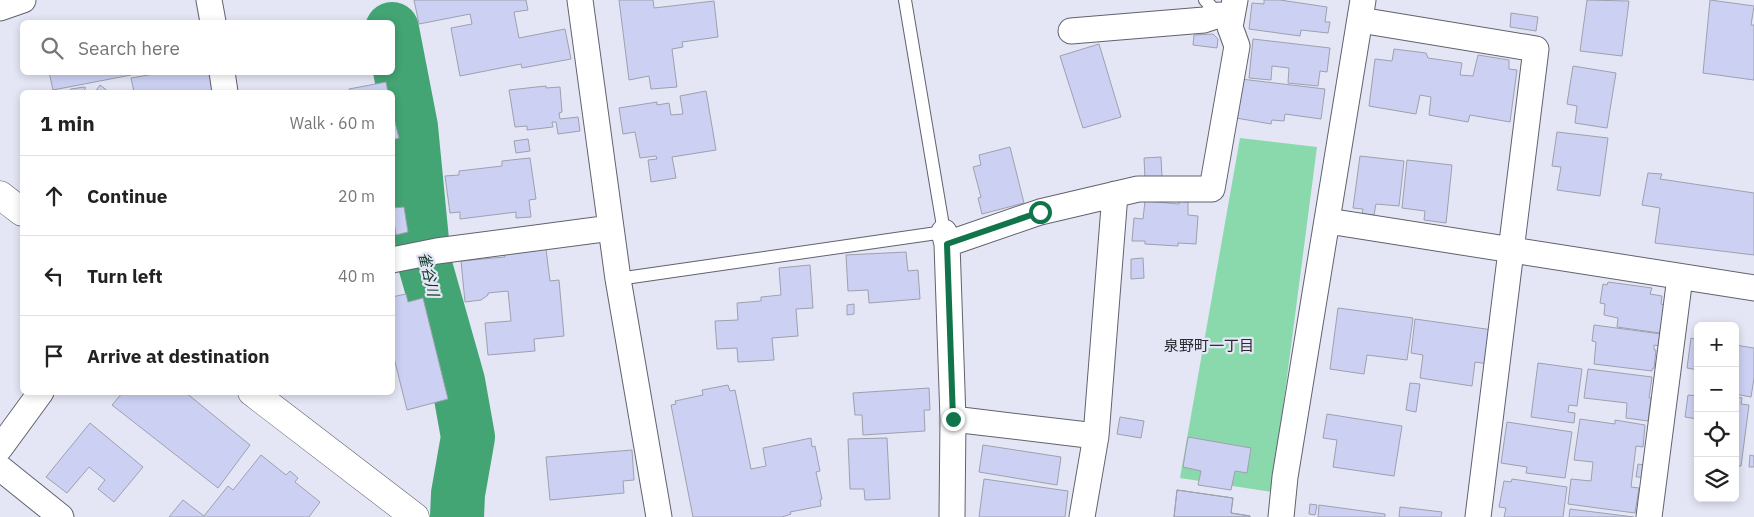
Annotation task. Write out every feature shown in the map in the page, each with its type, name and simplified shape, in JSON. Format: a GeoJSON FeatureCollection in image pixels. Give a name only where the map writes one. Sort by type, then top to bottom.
{"type":"FeatureCollection","features":[{"type":"Feature","properties":{"kind":"street"},"geometry":{"type":"LineString","coordinates":[[0,8],[23,0]]}},
{"type":"Feature","properties":{"kind":"street"},"geometry":{"type":"LineString","coordinates":[[209,0],[213,20]]}},
{"type":"Feature","properties":{"kind":"street"},"geometry":{"type":"LineString","coordinates":[[580,0],[618,279],[659,517]]}},
{"type":"Feature","properties":{"kind":"street"},"geometry":{"type":"LineString","coordinates":[[952,517],[953,419],[945,238],[1040,212],[1138,189],[1212,189],[1237,46],[1222,10],[1204,20],[1071,31]]}},
{"type":"Feature","properties":{"kind":"street"},"geometry":{"type":"LineString","coordinates":[[1281,517],[1285,478],[1362,10],[1536,49],[1478,517]]}},
{"type":"Feature","properties":{"kind":"street"},"geometry":{"type":"LineString","coordinates":[[222,75],[225,90]]}},
{"type":"Feature","properties":{"kind":"street"},"geometry":{"type":"LineString","coordinates":[[1082,517],[1096,436],[1115,194]]}},
{"type":"Feature","properties":{"kind":"street"},"geometry":{"type":"LineString","coordinates":[[0,195],[20,210]]}},
{"type":"Feature","properties":{"kind":"street"},"geometry":{"type":"LineString","coordinates":[[1328,221],[1754,288]]}},
{"type":"Feature","properties":{"kind":"street"},"geometry":{"type":"LineString","coordinates":[[415,255],[611,228]]}},
{"type":"Feature","properties":{"kind":"street"},"geometry":{"type":"LineString","coordinates":[[1650,517],[1680,277]]}},
{"type":"Feature","properties":{"kind":"street"},"geometry":{"type":"LineString","coordinates":[[0,448],[39,395]]}},
{"type":"Feature","properties":{"kind":"street"},"geometry":{"type":"LineString","coordinates":[[259,395],[277,403],[405,514]]}},
{"type":"Feature","properties":{"kind":"street"},"geometry":{"type":"LineString","coordinates":[[953,419],[1096,436]]}},
{"type":"Feature","properties":{"kind":"street"},"geometry":{"type":"LineString","coordinates":[[0,468],[62,517]]}},
{"type":"Feature","properties":{"kind":"lane"},"geometry":{"type":"LineString","coordinates":[[618,279],[945,238],[905,0]]}},
{"type":"Feature","properties":{"kind":"green space"},"geometry":{"type":"Polygon","coordinates":[[[1240,138],[1317,147],[1272,492],[1180,478],[1240,138]]]}},
{"type":"Feature","properties":{"kind":"building"},"geometry":{"type":"Polygon","coordinates":[[[414,0],[526,0],[528,10],[514,12],[519,38],[565,29],[571,59],[522,68],[521,64],[460,76],[451,28],[472,24],[470,14],[419,24],[414,0]]]}},
{"type":"Feature","properties":{"kind":"building"},"geometry":{"type":"Polygon","coordinates":[[[619,0],[653,0],[654,8],[714,1],[718,37],[682,42],[683,47],[672,49],[677,87],[651,89],[649,76],[629,80],[619,0]]]}},
{"type":"Feature","properties":{"kind":"building"},"geometry":{"type":"Polygon","coordinates":[[[1264,0],[1280,0],[1327,7],[1325,22],[1330,22],[1328,33],[1301,30],[1300,36],[1249,29],[1252,3],[1264,4],[1264,0]]]}},
{"type":"Feature","properties":{"kind":"building"},"geometry":{"type":"Polygon","coordinates":[[[1587,0],[1629,1],[1622,56],[1580,51],[1587,0]]]}},
{"type":"Feature","properties":{"kind":"building"},"geometry":{"type":"Polygon","coordinates":[[[1710,0],[1754,6],[1751,25],[1754,25],[1754,80],[1703,73],[1710,0]]]}},
{"type":"Feature","properties":{"kind":"building"},"geometry":{"type":"Polygon","coordinates":[[[1511,13],[1538,17],[1536,31],[1510,27],[1511,13]]]}},
{"type":"Feature","properties":{"kind":"building"},"geometry":{"type":"Polygon","coordinates":[[[1213,34],[1218,39],[1217,48],[1193,45],[1194,35],[1213,34]]]}},
{"type":"Feature","properties":{"kind":"building"},"geometry":{"type":"Polygon","coordinates":[[[1253,39],[1330,48],[1327,72],[1320,71],[1318,86],[1288,83],[1289,68],[1272,66],[1271,80],[1249,78],[1253,39]]]}},
{"type":"Feature","properties":{"kind":"building"},"geometry":{"type":"Polygon","coordinates":[[[1099,44],[1121,117],[1083,128],[1060,56],[1099,44]]]}},
{"type":"Feature","properties":{"kind":"building"},"geometry":{"type":"Polygon","coordinates":[[[1394,49],[1426,53],[1428,58],[1462,63],[1460,75],[1473,76],[1478,55],[1509,60],[1509,69],[1517,70],[1510,122],[1470,115],[1468,122],[1429,115],[1431,97],[1420,95],[1416,114],[1369,106],[1375,59],[1392,61],[1394,49]]]}},
{"type":"Feature","properties":{"kind":"building"},"geometry":{"type":"Polygon","coordinates":[[[1573,66],[1616,73],[1607,128],[1575,123],[1577,106],[1567,104],[1573,66]]]}},
{"type":"Feature","properties":{"kind":"building"},"geometry":{"type":"Polygon","coordinates":[[[50,75],[131,75],[53,90],[50,75]]]}},
{"type":"Feature","properties":{"kind":"building"},"geometry":{"type":"Polygon","coordinates":[[[148,75],[211,75],[214,90],[134,90],[131,78],[148,75]]]}},
{"type":"Feature","properties":{"kind":"building"},"geometry":{"type":"Polygon","coordinates":[[[1241,79],[1325,89],[1321,119],[1285,114],[1284,121],[1272,120],[1271,124],[1236,118],[1241,79]]]}},
{"type":"Feature","properties":{"kind":"building"},"geometry":{"type":"Polygon","coordinates":[[[386,82],[388,90],[349,90],[386,82]]]}},
{"type":"Feature","properties":{"kind":"building"},"geometry":{"type":"Polygon","coordinates":[[[100,85],[106,90],[96,90],[100,85]]]}},
{"type":"Feature","properties":{"kind":"building"},"geometry":{"type":"Polygon","coordinates":[[[546,86],[546,88],[560,87],[562,112],[559,113],[560,119],[578,117],[580,131],[558,134],[556,122],[552,122],[553,127],[527,130],[527,126],[515,127],[509,90],[546,86]]]}},
{"type":"Feature","properties":{"kind":"building"},"geometry":{"type":"Polygon","coordinates":[[[84,87],[86,88],[84,90],[71,89],[84,87]]]}},
{"type":"Feature","properties":{"kind":"building"},"geometry":{"type":"Polygon","coordinates":[[[706,91],[716,150],[672,157],[676,178],[651,182],[648,160],[657,159],[656,156],[640,158],[635,132],[623,134],[619,108],[657,102],[657,105],[669,103],[671,115],[683,114],[680,96],[706,91]]]}},
{"type":"Feature","properties":{"kind":"building"},"geometry":{"type":"Polygon","coordinates":[[[395,123],[399,138],[395,139],[395,123]]]}},
{"type":"Feature","properties":{"kind":"building"},"geometry":{"type":"Polygon","coordinates":[[[1557,132],[1608,138],[1600,196],[1557,190],[1561,167],[1552,166],[1557,132]]]}},
{"type":"Feature","properties":{"kind":"building"},"geometry":{"type":"Polygon","coordinates":[[[528,139],[530,151],[516,153],[514,141],[528,139]]]}},
{"type":"Feature","properties":{"kind":"building"},"geometry":{"type":"Polygon","coordinates":[[[1010,147],[1024,203],[982,214],[978,198],[981,197],[973,167],[981,165],[979,155],[1010,147]]]}},
{"type":"Feature","properties":{"kind":"building"},"geometry":{"type":"Polygon","coordinates":[[[1360,156],[1404,161],[1399,206],[1376,204],[1374,215],[1362,214],[1363,209],[1353,208],[1360,156]]]}},
{"type":"Feature","properties":{"kind":"building"},"geometry":{"type":"Polygon","coordinates":[[[1161,157],[1162,178],[1145,179],[1144,158],[1161,157]]]}},
{"type":"Feature","properties":{"kind":"building"},"geometry":{"type":"Polygon","coordinates":[[[530,158],[536,199],[529,200],[531,217],[516,218],[516,212],[460,219],[460,212],[450,213],[445,176],[459,175],[459,171],[502,166],[502,161],[530,158]]]}},
{"type":"Feature","properties":{"kind":"building"},"geometry":{"type":"Polygon","coordinates":[[[1407,160],[1452,165],[1446,223],[1424,220],[1425,211],[1402,208],[1407,160]]]}},
{"type":"Feature","properties":{"kind":"building"},"geometry":{"type":"Polygon","coordinates":[[[1648,173],[1662,174],[1660,179],[1754,193],[1754,255],[1655,243],[1660,208],[1642,205],[1648,173]]]}},
{"type":"Feature","properties":{"kind":"building"},"geometry":{"type":"Polygon","coordinates":[[[1145,201],[1179,204],[1179,201],[1188,202],[1188,215],[1198,216],[1196,244],[1178,243],[1178,246],[1145,244],[1145,241],[1132,241],[1134,218],[1143,219],[1145,201]]]}},
{"type":"Feature","properties":{"kind":"building"},"geometry":{"type":"Polygon","coordinates":[[[404,207],[408,232],[396,235],[395,208],[404,207]]]}},
{"type":"Feature","properties":{"kind":"building"},"geometry":{"type":"Polygon","coordinates":[[[546,249],[550,281],[559,280],[564,336],[534,339],[535,351],[488,355],[485,323],[511,321],[508,291],[488,293],[481,300],[465,302],[461,261],[505,257],[504,253],[546,249]]]}},
{"type":"Feature","properties":{"kind":"building"},"geometry":{"type":"Polygon","coordinates":[[[906,252],[908,271],[918,270],[920,299],[869,303],[868,290],[848,291],[846,255],[906,252]]]}},
{"type":"Feature","properties":{"kind":"building"},"geometry":{"type":"Polygon","coordinates":[[[1143,258],[1144,278],[1131,279],[1131,259],[1143,258]]]}},
{"type":"Feature","properties":{"kind":"building"},"geometry":{"type":"Polygon","coordinates":[[[810,265],[813,308],[796,309],[798,336],[772,338],[774,360],[738,362],[737,348],[717,349],[715,321],[738,320],[737,303],[761,301],[761,297],[781,295],[779,268],[810,265]]]}},
{"type":"Feature","properties":{"kind":"building"},"geometry":{"type":"Polygon","coordinates":[[[1608,282],[1652,288],[1650,294],[1662,296],[1661,304],[1664,305],[1660,333],[1617,327],[1618,318],[1604,315],[1605,304],[1600,303],[1603,284],[1607,285],[1608,282]]]}},
{"type":"Feature","properties":{"kind":"building"},"geometry":{"type":"Polygon","coordinates":[[[406,294],[408,302],[423,298],[448,399],[407,410],[395,362],[395,296],[406,294]]]}},
{"type":"Feature","properties":{"kind":"building"},"geometry":{"type":"Polygon","coordinates":[[[854,304],[854,314],[847,315],[847,305],[854,304]]]}},
{"type":"Feature","properties":{"kind":"building"},"geometry":{"type":"Polygon","coordinates":[[[1338,308],[1413,318],[1407,360],[1367,355],[1364,374],[1330,369],[1338,308]]]}},
{"type":"Feature","properties":{"kind":"building"},"geometry":{"type":"Polygon","coordinates":[[[1415,319],[1493,330],[1488,364],[1475,362],[1472,386],[1420,378],[1423,355],[1411,353],[1415,319]]]}},
{"type":"Feature","properties":{"kind":"building"},"geometry":{"type":"Polygon","coordinates":[[[1594,325],[1661,334],[1659,346],[1654,345],[1654,350],[1656,350],[1652,371],[1594,364],[1596,342],[1592,341],[1594,325]]]}},
{"type":"Feature","properties":{"kind":"building"},"geometry":{"type":"Polygon","coordinates":[[[1691,338],[1694,339],[1694,369],[1687,368],[1691,338]]]}},
{"type":"Feature","properties":{"kind":"building"},"geometry":{"type":"Polygon","coordinates":[[[1739,346],[1754,348],[1754,378],[1751,397],[1739,395],[1739,346]]]}},
{"type":"Feature","properties":{"kind":"building"},"geometry":{"type":"Polygon","coordinates":[[[1538,363],[1582,369],[1577,406],[1569,405],[1568,412],[1575,413],[1574,423],[1531,417],[1538,363]]]}},
{"type":"Feature","properties":{"kind":"building"},"geometry":{"type":"Polygon","coordinates":[[[1588,369],[1652,377],[1648,421],[1626,418],[1627,403],[1584,398],[1588,369]]]}},
{"type":"Feature","properties":{"kind":"building"},"geometry":{"type":"Polygon","coordinates":[[[1410,383],[1420,384],[1416,412],[1406,410],[1410,383]]]}},
{"type":"Feature","properties":{"kind":"building"},"geometry":{"type":"Polygon","coordinates":[[[728,385],[730,391],[735,390],[751,469],[766,466],[763,448],[811,438],[812,447],[815,446],[820,471],[816,472],[822,499],[820,500],[821,506],[790,512],[791,514],[782,517],[693,517],[671,405],[676,404],[675,401],[703,395],[702,390],[728,385]]]}},
{"type":"Feature","properties":{"kind":"building"},"geometry":{"type":"Polygon","coordinates":[[[929,388],[930,410],[924,410],[925,431],[863,435],[862,415],[855,415],[853,393],[929,388]]]}},
{"type":"Feature","properties":{"kind":"building"},"geometry":{"type":"Polygon","coordinates":[[[120,395],[189,395],[250,445],[218,488],[112,405],[120,395]]]}},
{"type":"Feature","properties":{"kind":"building"},"geometry":{"type":"Polygon","coordinates":[[[1688,395],[1694,396],[1694,418],[1685,417],[1688,395]]]}},
{"type":"Feature","properties":{"kind":"building"},"geometry":{"type":"Polygon","coordinates":[[[1739,398],[1742,398],[1741,404],[1749,405],[1741,466],[1739,466],[1739,398]]]}},
{"type":"Feature","properties":{"kind":"building"},"geometry":{"type":"Polygon","coordinates":[[[1327,414],[1402,426],[1394,476],[1333,467],[1337,440],[1323,438],[1327,414]]]}},
{"type":"Feature","properties":{"kind":"building"},"geometry":{"type":"Polygon","coordinates":[[[1120,417],[1144,421],[1141,438],[1117,434],[1120,417]]]}},
{"type":"Feature","properties":{"kind":"building"},"geometry":{"type":"Polygon","coordinates":[[[1580,419],[1615,424],[1615,420],[1645,425],[1643,447],[1636,446],[1631,487],[1639,488],[1635,513],[1568,504],[1571,479],[1591,481],[1593,462],[1574,460],[1580,419]]]}},
{"type":"Feature","properties":{"kind":"building"},"geometry":{"type":"Polygon","coordinates":[[[1507,422],[1572,432],[1565,478],[1526,473],[1527,467],[1501,463],[1507,422]]]}},
{"type":"Feature","properties":{"kind":"building"},"geometry":{"type":"Polygon","coordinates":[[[90,423],[143,467],[114,502],[98,489],[105,480],[89,467],[67,493],[46,477],[90,423]]]}},
{"type":"Feature","properties":{"kind":"building"},"geometry":{"type":"Polygon","coordinates":[[[1188,437],[1251,448],[1247,473],[1235,471],[1231,490],[1198,485],[1201,471],[1183,467],[1188,437]]]}},
{"type":"Feature","properties":{"kind":"building"},"geometry":{"type":"Polygon","coordinates":[[[887,438],[890,499],[865,500],[864,489],[850,489],[848,439],[887,438]]]}},
{"type":"Feature","properties":{"kind":"building"},"geometry":{"type":"Polygon","coordinates":[[[983,445],[1061,457],[1057,485],[979,472],[983,445]]]}},
{"type":"Feature","properties":{"kind":"building"},"geometry":{"type":"Polygon","coordinates":[[[632,450],[634,480],[623,481],[624,493],[550,500],[546,457],[632,450]]]}},
{"type":"Feature","properties":{"kind":"building"},"geometry":{"type":"Polygon","coordinates":[[[261,455],[286,475],[290,471],[298,478],[295,482],[320,502],[309,517],[169,517],[183,500],[204,516],[228,486],[233,490],[261,455]]]}},
{"type":"Feature","properties":{"kind":"building"},"geometry":{"type":"Polygon","coordinates":[[[1750,455],[1754,456],[1754,467],[1749,467],[1750,455]]]}},
{"type":"Feature","properties":{"kind":"building"},"geometry":{"type":"Polygon","coordinates":[[[1638,464],[1644,465],[1642,477],[1636,477],[1638,464]]]}},
{"type":"Feature","properties":{"kind":"building"},"geometry":{"type":"Polygon","coordinates":[[[984,479],[1068,491],[1065,517],[979,517],[984,479]]]}},
{"type":"Feature","properties":{"kind":"building"},"geometry":{"type":"Polygon","coordinates":[[[1512,479],[1567,487],[1563,517],[1504,517],[1506,508],[1499,507],[1504,481],[1511,482],[1512,479]]]}},
{"type":"Feature","properties":{"kind":"building"},"geometry":{"type":"Polygon","coordinates":[[[1177,490],[1233,498],[1231,513],[1250,517],[1174,517],[1177,490]]]}},
{"type":"Feature","properties":{"kind":"building"},"geometry":{"type":"Polygon","coordinates":[[[1177,490],[1233,498],[1231,513],[1250,517],[1174,517],[1177,490]]]}},
{"type":"Feature","properties":{"kind":"building"},"geometry":{"type":"Polygon","coordinates":[[[1310,504],[1317,505],[1315,515],[1309,514],[1310,504]]]}},
{"type":"Feature","properties":{"kind":"building"},"geometry":{"type":"Polygon","coordinates":[[[1319,505],[1385,514],[1385,517],[1318,517],[1319,505]]]}},
{"type":"Feature","properties":{"kind":"building"},"geometry":{"type":"Polygon","coordinates":[[[1400,507],[1442,512],[1441,517],[1399,517],[1400,507]]]}},
{"type":"Feature","properties":{"kind":"building"},"geometry":{"type":"Polygon","coordinates":[[[1570,509],[1634,517],[1569,517],[1570,509]]]}},
{"type":"Feature","properties":{"kind":"waterway","name":"雀谷川"},"geometry":{"type":"LineString","coordinates":[[395,44],[411,127],[424,261],[458,381],[468,437],[458,494],[457,517]]}},
{"type":"Feature","properties":{"kind":"district","name":"泉野町一丁目"},"geometry":{"type":"Point","coordinates":[1209,345]}},
{"type":"Feature","properties":{"kind":"route"},"geometry":{"type":"LineString","coordinates":[[953,419],[947,244],[1040,212]]}}]}
